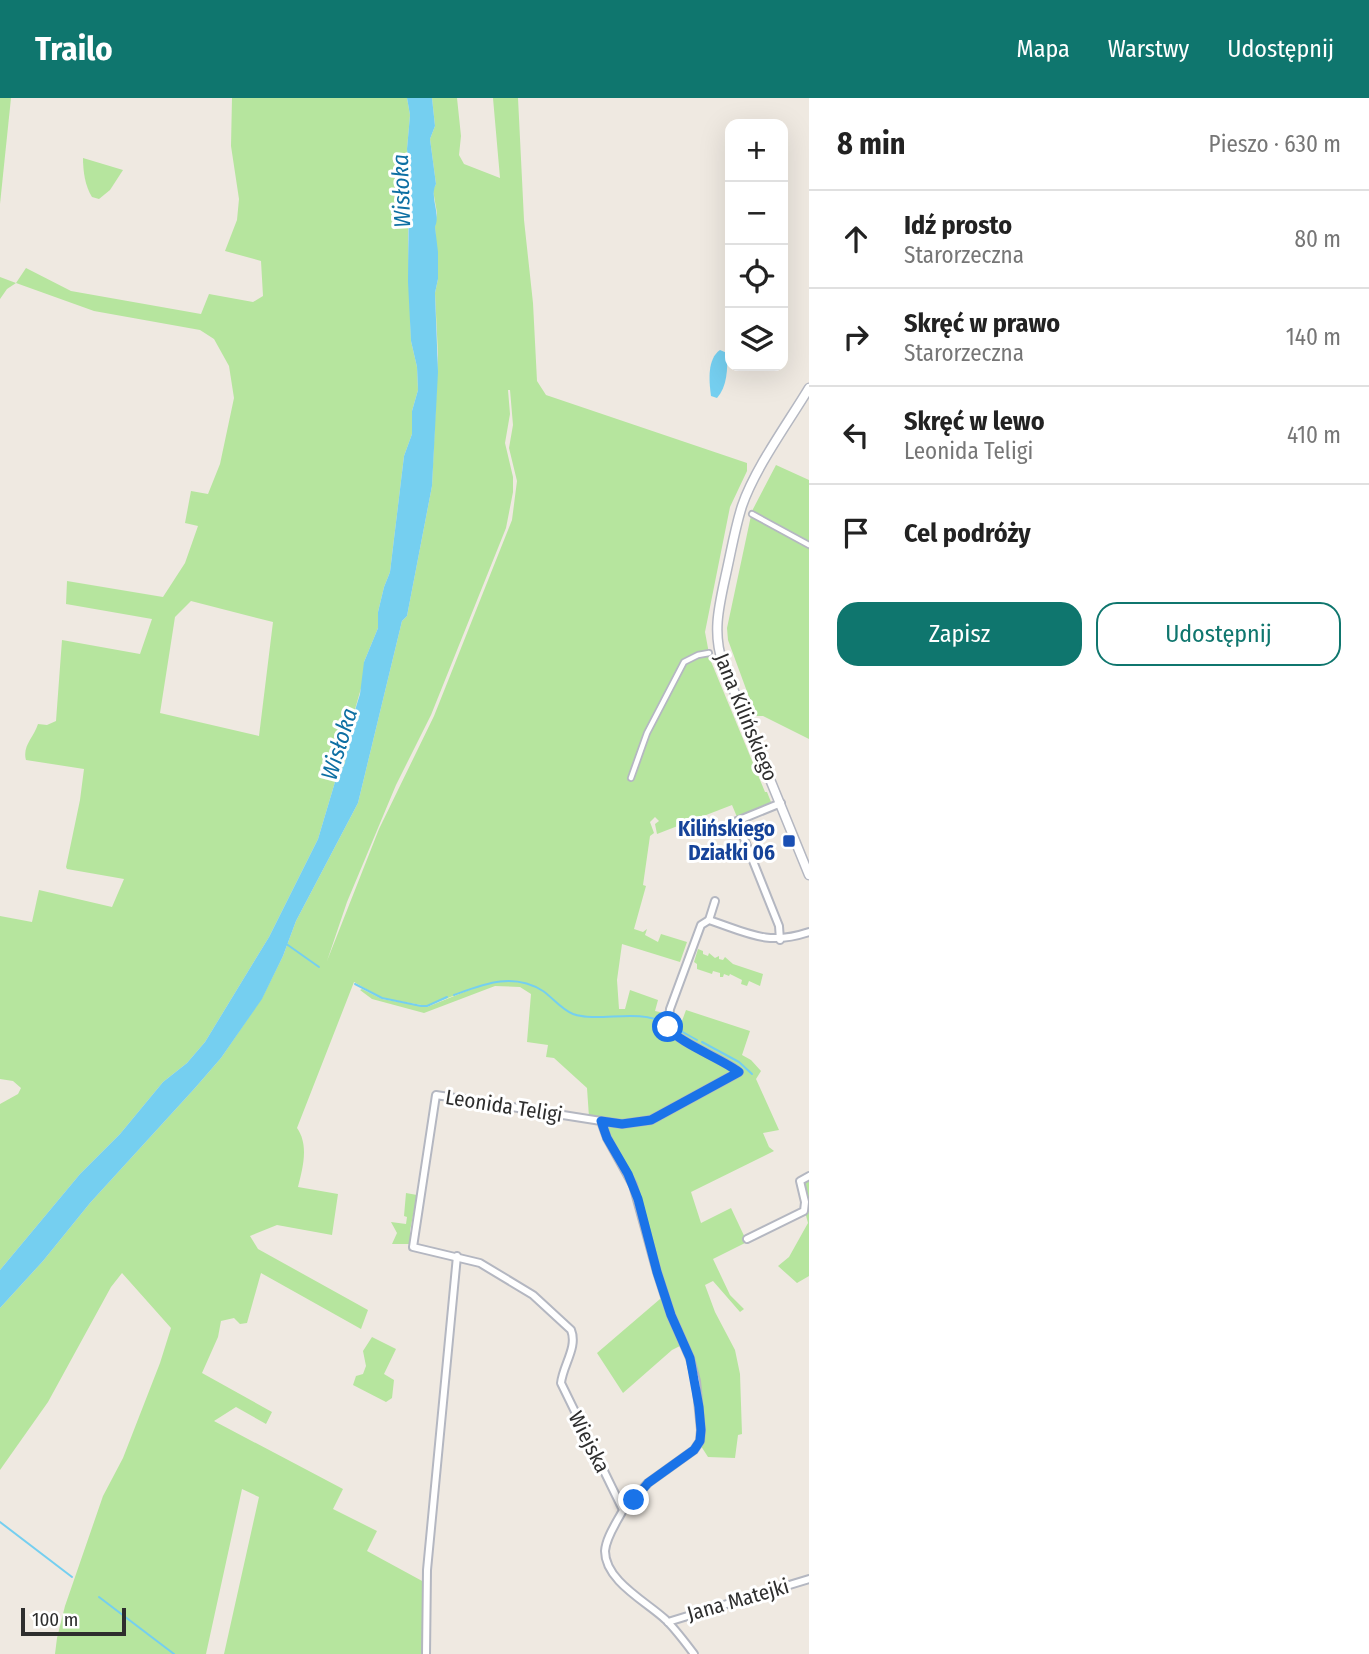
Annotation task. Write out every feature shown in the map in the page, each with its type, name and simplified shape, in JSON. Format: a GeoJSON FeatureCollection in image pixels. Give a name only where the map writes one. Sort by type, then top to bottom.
{"type":"FeatureCollection","features":[{"type":"Feature","properties":{"kind":"street","name":"Jana Kilińskiego"},"geometry":{"type":"LineString","coordinates":[[809,388],[761,468],[743,505],[719,607],[716,636],[723,664],[809,875]]}},
{"type":"Feature","properties":{"kind":"street"},"geometry":{"type":"LineString","coordinates":[[752,514],[809,545]]}},
{"type":"Feature","properties":{"kind":"street"},"geometry":{"type":"LineString","coordinates":[[631,778],[647,733],[684,662],[698,654],[709,653]]}},
{"type":"Feature","properties":{"kind":"street","name":"Jana Kilińskiego"},"geometry":{"type":"LineString","coordinates":[[780,803],[737,821],[779,926],[780,940]]}},
{"type":"Feature","properties":{"kind":"street"},"geometry":{"type":"LineString","coordinates":[[680,1654],[691,1651],[668,1622],[647,1603],[628,1591],[609,1564],[605,1551],[610,1534],[623,1510],[648,1483],[694,1450],[700,1441],[701,1430],[696,1381],[690,1358],[671,1315],[635,1192],[601,1121],[622,1124],[651,1120],[739,1072],[674,1035],[668,1027],[667,1018],[698,929],[709,920],[715,901]]}},
{"type":"Feature","properties":{"kind":"street"},"geometry":{"type":"LineString","coordinates":[[709,920],[761,937],[780,940],[809,932]]}},
{"type":"Feature","properties":{"kind":"street","name":"Leonida Teligi"},"geometry":{"type":"LineString","coordinates":[[457,1256],[413,1247],[436,1095],[601,1121]]}},
{"type":"Feature","properties":{"kind":"street"},"geometry":{"type":"LineString","coordinates":[[747,1239],[804,1210],[800,1181],[809,1176]]}},
{"type":"Feature","properties":{"kind":"street"},"geometry":{"type":"LineString","coordinates":[[426,1654],[427,1570],[457,1256]]}},
{"type":"Feature","properties":{"kind":"street","name":"Wiejska"},"geometry":{"type":"LineString","coordinates":[[457,1256],[480,1263],[513,1281],[533,1295],[571,1330],[573,1345],[561,1383],[623,1510]]}},
{"type":"Feature","properties":{"kind":"street","name":"Jana Matejki"},"geometry":{"type":"LineString","coordinates":[[668,1622],[809,1580]]}},
{"type":"Feature","properties":{"kind":"green space"},"geometry":{"type":"Polygon","coordinates":[[[0,98],[11,98],[0,204],[0,98]]]}},
{"type":"Feature","properties":{"kind":"green space"},"geometry":{"type":"Polygon","coordinates":[[[232,98],[407,98],[410,115],[407,149],[411,341],[417,367],[418,390],[412,411],[412,434],[404,456],[390,572],[378,612],[378,628],[364,662],[364,678],[347,737],[345,763],[335,782],[318,839],[269,937],[205,1042],[187,1063],[163,1082],[120,1134],[80,1174],[0,1270],[0,1104],[18,1094],[21,1088],[13,1081],[0,1079],[0,916],[32,922],[39,890],[112,907],[124,879],[67,869],[84,769],[26,760],[26,750],[38,724],[47,725],[56,721],[62,640],[140,654],[152,619],[66,604],[67,581],[163,597],[185,563],[198,526],[185,523],[191,491],[208,494],[220,464],[234,398],[229,366],[214,339],[200,330],[94,311],[16,283],[26,268],[71,291],[201,314],[209,294],[253,302],[263,296],[261,261],[225,251],[237,220],[239,199],[231,146],[232,98]],[[191,601],[175,617],[160,713],[259,736],[273,622],[191,601]]]}},
{"type":"Feature","properties":{"kind":"green space"},"geometry":{"type":"Polygon","coordinates":[[[432,98],[457,98],[461,136],[459,155],[464,164],[500,178],[493,98],[518,98],[524,220],[533,303],[537,381],[546,395],[747,463],[747,471],[730,507],[705,632],[710,659],[771,802],[737,817],[732,805],[657,834],[655,824],[659,821],[655,817],[650,822],[654,833],[650,836],[643,885],[646,886],[634,929],[643,932],[647,929],[645,935],[658,942],[661,934],[687,942],[680,962],[622,944],[617,980],[619,1009],[625,1009],[630,990],[658,1000],[655,1011],[674,1015],[682,1021],[686,1010],[750,1031],[742,1055],[761,1071],[756,1079],[779,1130],[763,1133],[769,1147],[774,1151],[691,1192],[701,1223],[731,1208],[747,1242],[713,1259],[730,1295],[744,1309],[740,1312],[713,1281],[705,1285],[715,1312],[735,1350],[740,1374],[742,1434],[738,1435],[735,1458],[708,1457],[699,1443],[693,1358],[688,1342],[672,1350],[623,1393],[597,1353],[667,1293],[653,1258],[640,1201],[598,1121],[589,1117],[587,1088],[554,1058],[546,1057],[548,1045],[527,1042],[531,994],[520,987],[495,986],[424,1013],[372,999],[360,990],[382,999],[427,1007],[484,984],[427,1006],[382,998],[354,982],[297,1128],[304,1149],[298,1187],[338,1194],[332,1235],[277,1225],[250,1236],[258,1249],[368,1310],[361,1329],[261,1273],[247,1323],[240,1324],[234,1318],[221,1321],[218,1337],[202,1373],[272,1412],[266,1424],[236,1407],[214,1421],[343,1489],[333,1509],[377,1531],[367,1551],[424,1582],[423,1654],[224,1654],[259,1497],[242,1489],[206,1654],[55,1654],[65,1606],[103,1496],[123,1458],[171,1328],[122,1273],[111,1287],[48,1402],[0,1470],[0,1308],[90,1203],[221,1058],[262,998],[283,956],[296,921],[358,803],[402,621],[407,616],[432,486],[438,355],[435,293],[438,279],[435,227],[437,213],[433,190],[436,184],[430,139],[435,126],[432,98]],[[510,390],[510,414],[505,443],[513,477],[513,492],[506,528],[431,715],[396,785],[347,902],[327,961],[379,829],[434,716],[512,520],[517,481],[509,448],[513,425],[510,390]]]}},
{"type":"Feature","properties":{"kind":"green space"},"geometry":{"type":"Polygon","coordinates":[[[83,158],[123,170],[110,190],[99,199],[92,197],[88,188],[83,158]]]}},
{"type":"Feature","properties":{"kind":"green space"},"geometry":{"type":"Polygon","coordinates":[[[0,277],[16,283],[7,289],[0,299],[0,277]]]}},
{"type":"Feature","properties":{"kind":"green space"},"geometry":{"type":"Polygon","coordinates":[[[776,465],[809,480],[809,739],[763,716],[756,716],[728,640],[727,628],[752,511],[776,465]]]}},
{"type":"Feature","properties":{"kind":"green space"},"geometry":{"type":"Polygon","coordinates":[[[698,949],[708,956],[709,953],[723,960],[725,957],[733,964],[763,974],[760,986],[749,981],[747,986],[741,984],[742,980],[730,974],[720,977],[720,973],[713,971],[712,974],[697,969],[694,962],[698,949]]]}},
{"type":"Feature","properties":{"kind":"green space"},"geometry":{"type":"Polygon","coordinates":[[[809,1178],[809,1276],[797,1283],[778,1266],[789,1257],[808,1223],[804,1182],[809,1178]]]}},
{"type":"Feature","properties":{"kind":"green space"},"geometry":{"type":"Polygon","coordinates":[[[406,1193],[417,1195],[410,1231],[411,1244],[392,1244],[397,1233],[391,1222],[406,1224],[406,1193]]]}},
{"type":"Feature","properties":{"kind":"green space"},"geometry":{"type":"Polygon","coordinates":[[[372,1337],[396,1349],[384,1374],[394,1380],[392,1398],[386,1402],[353,1385],[356,1376],[363,1374],[366,1366],[363,1351],[372,1337]]]}},
{"type":"Feature","properties":{"kind":"water"},"geometry":{"type":"Polygon","coordinates":[[[407,98],[432,98],[435,126],[430,139],[436,184],[434,194],[438,279],[435,293],[438,372],[432,486],[407,616],[402,621],[358,803],[296,921],[262,999],[221,1058],[90,1203],[0,1308],[0,1270],[80,1174],[120,1134],[163,1082],[187,1063],[205,1042],[269,937],[318,839],[335,782],[345,763],[348,733],[360,694],[364,662],[378,628],[378,612],[390,572],[404,456],[412,434],[412,411],[418,390],[417,367],[411,341],[408,282],[407,149],[410,115],[407,98]]]}},
{"type":"Feature","properties":{"kind":"water"},"geometry":{"type":"Polygon","coordinates":[[[720,350],[725,352],[727,371],[725,383],[717,398],[711,396],[710,384],[710,371],[720,350]]]}},
{"type":"Feature","properties":{"kind":"waterway"},"geometry":{"type":"LineString","coordinates":[[285,943],[319,967]]}},
{"type":"Feature","properties":{"kind":"waterway"},"geometry":{"type":"LineString","coordinates":[[454,995],[487,984],[521,982],[543,991],[573,1014],[642,1017],[665,1023]]}},
{"type":"Feature","properties":{"kind":"waterway"},"geometry":{"type":"LineString","coordinates":[[355,984],[382,998],[421,1006],[447,997]]}},
{"type":"Feature","properties":{"kind":"waterway"},"geometry":{"type":"LineString","coordinates":[[670,1025],[697,1040]]}},
{"type":"Feature","properties":{"kind":"waterway"},"geometry":{"type":"LineString","coordinates":[[702,1042],[739,1062],[752,1074]]}},
{"type":"Feature","properties":{"kind":"waterway"},"geometry":{"type":"LineString","coordinates":[[0,1522],[72,1577]]}},
{"type":"Feature","properties":{"kind":"waterway"},"geometry":{"type":"LineString","coordinates":[[99,1597],[174,1654]]}},
{"type":"Feature","properties":{"kind":"place","name":"Kilińskiego Działki 06"},"geometry":{"type":"Point","coordinates":[789,841]}},
{"type":"Feature","properties":{"kind":"route"},"geometry":{"type":"LineString","coordinates":[[634,1500],[648,1483],[694,1450],[700,1441],[699,1407],[690,1358],[671,1315],[650,1252],[638,1199],[601,1121],[622,1124],[651,1120],[739,1072],[674,1035],[668,1027]]}},
{"type":"Feature","properties":{"kind":"water label","name":"Wisłoka"},"geometry":{"type":"Point","coordinates":[401,191]}},
{"type":"Feature","properties":{"kind":"water label","name":"Wisłoka"},"geometry":{"type":"Point","coordinates":[339,744]}}]}
